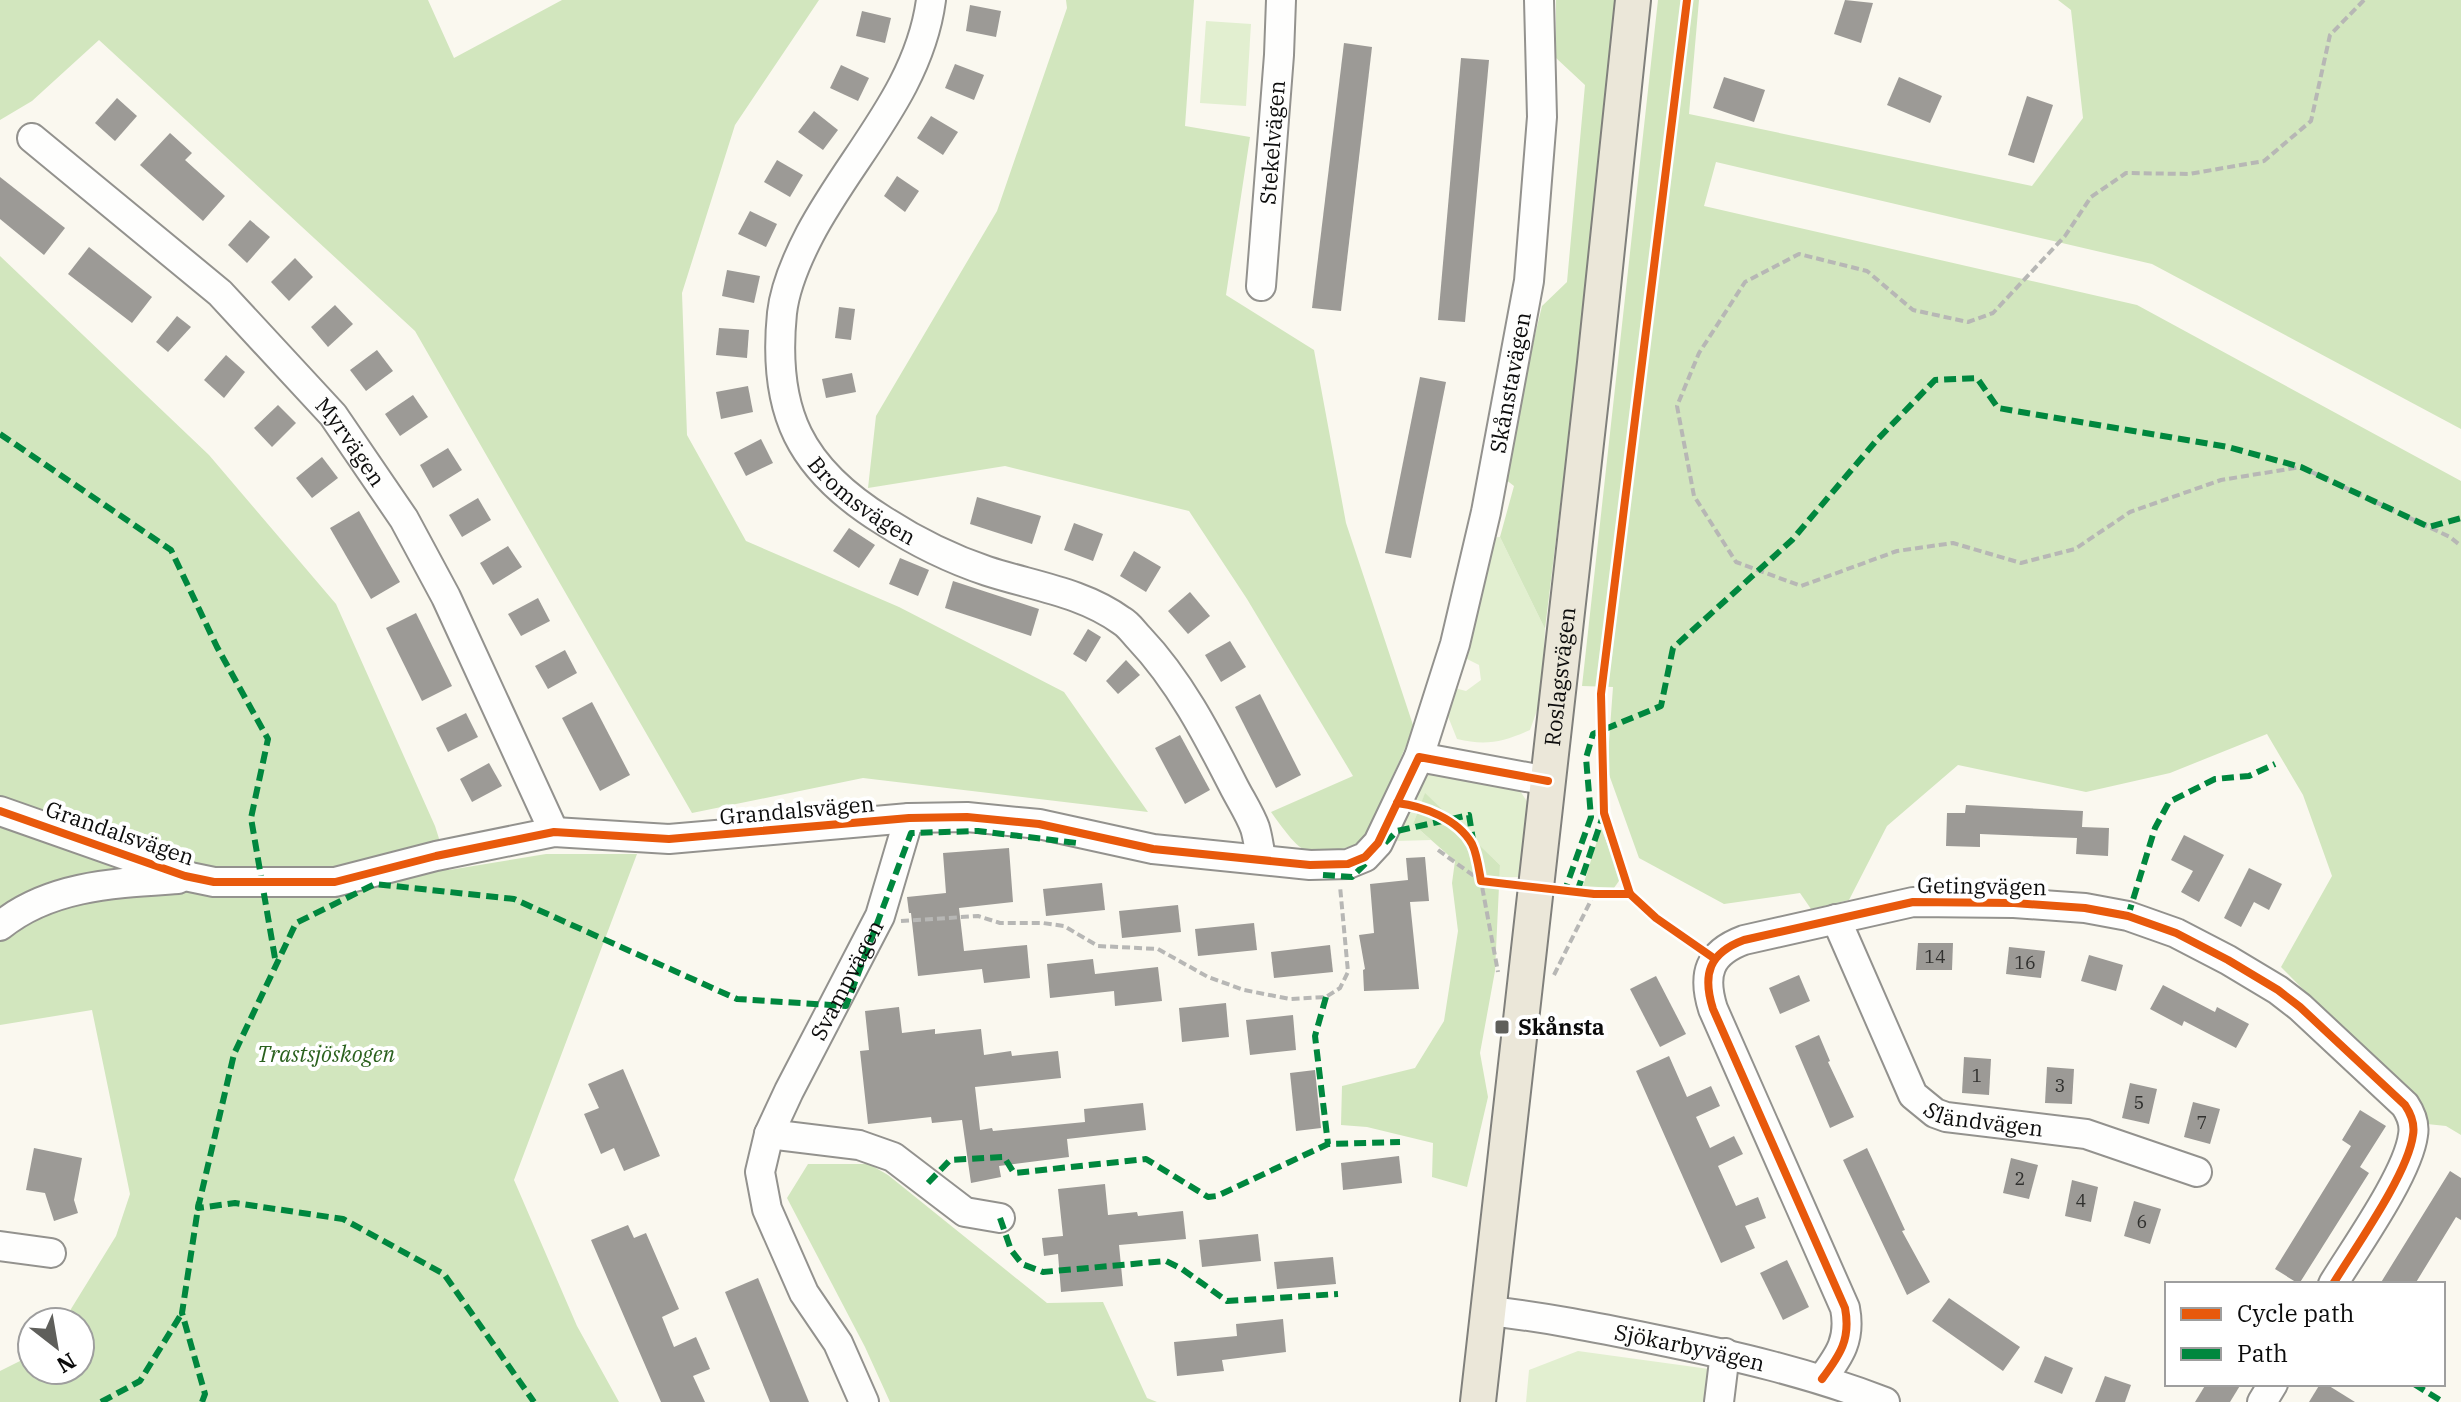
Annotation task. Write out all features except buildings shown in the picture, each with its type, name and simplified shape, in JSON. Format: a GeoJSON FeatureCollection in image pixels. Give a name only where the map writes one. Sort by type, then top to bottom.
{"type":"FeatureCollection","features":[{"type":"Feature","properties":{"kind":"main road","name":"Roslagsvägen"},"geometry":{"type":"LineString","coordinates":[[1478,1402],[1633,0]]}},
{"type":"Feature","properties":{"kind":"street","name":"Bromsvägen"},"geometry":{"type":"LineString","coordinates":[[931,0],[913,67],[880,125],[828,200],[789,280],[782,310],[780,349],[781,376],[789,413],[822,474],[837,489],[901,532],[986,571],[1065,592],[1123,621],[1159,659],[1206,732],[1255,827],[1261,858]]}},
{"type":"Feature","properties":{"kind":"street","name":"Stekelvägen"},"geometry":{"type":"LineString","coordinates":[[1261,286],[1281,0]]}},
{"type":"Feature","properties":{"kind":"street","name":"Skånstavägen"},"geometry":{"type":"LineString","coordinates":[[1419,757],[1455,644],[1486,512],[1529,281],[1542,117],[1539,0]]}},
{"type":"Feature","properties":{"kind":"street","name":"Myrvägen"},"geometry":{"type":"LineString","coordinates":[[32,138],[220,293],[333,415],[404,519],[446,597],[554,832]]}},
{"type":"Feature","properties":{"kind":"street","name":"Grandalsvägen"},"geometry":{"type":"LineString","coordinates":[[0,811],[185,876],[214,882],[335,882],[436,856],[554,832],[669,839],[909,818],[967,817],[1039,824],[1153,849],[1310,865],[1348,864],[1365,857],[1378,843],[1419,757]]}},
{"type":"Feature","properties":{"kind":"street"},"geometry":{"type":"LineString","coordinates":[[1419,757],[1548,781]]}},
{"type":"Feature","properties":{"kind":"street","name":"Svampvägen"},"geometry":{"type":"LineString","coordinates":[[864,1402],[838,1343],[804,1293],[767,1209],[760,1172],[769,1134],[880,916],[909,818]]}},
{"type":"Feature","properties":{"kind":"street","name":"Grandalsvägen"},"geometry":{"type":"LineString","coordinates":[[0,926],[34,905],[78,889],[185,876]]}},
{"type":"Feature","properties":{"kind":"street","name":"Getingvägen"},"geometry":{"type":"LineString","coordinates":[[1822,1379],[1845,1346],[1848,1329],[1845,1308],[1713,1009],[1708,979],[1711,965],[1729,946],[1761,935],[1890,905],[1939,900],[2085,908],[2128,916],[2176,933],[2228,960],[2300,1007],[2405,1105],[2414,1133],[2398,1176],[2334,1282]]}},
{"type":"Feature","properties":{"kind":"street","name":"Sländvägen"},"geometry":{"type":"LineString","coordinates":[[1836,919],[1913,1095],[1935,1113],[1946,1117],[2086,1134],[2197,1172]]}},
{"type":"Feature","properties":{"kind":"street"},"geometry":{"type":"LineString","coordinates":[[769,1134],[859,1145],[893,1157],[965,1212],[1000,1218]]}},
{"type":"Feature","properties":{"kind":"street"},"geometry":{"type":"LineString","coordinates":[[0,1246],[51,1253]]}},
{"type":"Feature","properties":{"kind":"street","name":"Sjökarbyvägen"},"geometry":{"type":"LineString","coordinates":[[1489,1311],[1725,1353],[1822,1379],[1885,1402]]}},
{"type":"Feature","properties":{"kind":"street"},"geometry":{"type":"LineString","coordinates":[[1719,1402],[1725,1353]]}},
{"type":"Feature","properties":{"kind":"path"},"geometry":{"type":"LineString","coordinates":[[2364,0],[2330,35],[2311,121],[2264,161],[2189,174],[2126,173],[2091,197],[2065,236],[1993,313],[1968,322],[1913,310],[1867,271],[1799,254],[1745,282],[1699,353],[1677,406],[1694,496],[1736,562],[1801,586],[1897,551],[1953,543],[2021,563],[2075,549],[2130,512],[2221,480],[2301,467],[2450,537],[2461,546]]}},
{"type":"Feature","properties":{"kind":"path"},"geometry":{"type":"LineString","coordinates":[[1423,850],[1438,850],[1481,881],[1495,882]]}},
{"type":"Feature","properties":{"kind":"path"},"geometry":{"type":"LineString","coordinates":[[880,916],[901,921],[978,916],[1000,923],[1054,924],[1064,926],[1098,946],[1158,949],[1208,977],[1244,990],[1290,999],[1326,997],[1340,988],[1348,972],[1338,864]]}},
{"type":"Feature","properties":{"kind":"path"},"geometry":{"type":"LineString","coordinates":[[1478,868],[1499,978]]}},
{"type":"Feature","properties":{"kind":"path"},"geometry":{"type":"LineString","coordinates":[[1548,988],[1590,894],[1606,894]]}},
{"type":"Feature","properties":{"kind":"green space"},"geometry":{"type":"Polygon","coordinates":[[[0,0],[428,0],[454,58],[562,0],[819,0],[735,125],[682,293],[687,435],[746,541],[899,607],[1064,692],[1148,812],[863,778],[692,813],[415,331],[99,40],[32,101],[0,120],[0,0]]]}},
{"type":"Feature","properties":{"kind":"green space"},"geometry":{"type":"Polygon","coordinates":[[[1066,0],[1194,0],[1185,126],[1250,137],[1226,295],[1314,350],[1346,523],[1414,728],[1363,843],[1329,852],[1308,852],[1292,839],[1271,812],[1353,776],[1247,599],[1189,511],[1005,466],[868,488],[876,416],[997,211],[1067,8],[1066,0]]]}},
{"type":"Feature","properties":{"kind":"green space"},"geometry":{"type":"Polygon","coordinates":[[[1556,0],[1617,0],[1590,262],[1545,629],[1500,537],[1514,486],[1501,476],[1542,306],[1567,282],[1585,85],[1556,58],[1556,0]]]}},
{"type":"Feature","properties":{"kind":"green space"},"geometry":{"type":"Polygon","coordinates":[[[1658,0],[1699,0],[1689,114],[2032,186],[2083,118],[2071,10],[2058,0],[2461,0],[2461,429],[2152,264],[1716,162],[1704,206],[2137,305],[2461,481],[2461,1135],[2446,1126],[2427,1124],[2411,1099],[2281,967],[2332,876],[2303,795],[2267,734],[2170,773],[2086,792],[1958,765],[1887,826],[1849,900],[1811,909],[1800,893],[1724,904],[1639,858],[1607,769],[1613,687],[1582,686],[1658,0]]]}},
{"type":"Feature","properties":{"kind":"green space"},"geometry":{"type":"Polygon","coordinates":[[[1206,21],[1251,24],[1246,106],[1200,103],[1206,21]]]}},
{"type":"Feature","properties":{"kind":"green space","name":"Trastsjöskogen"},"geometry":{"type":"Polygon","coordinates":[[[0,256],[209,455],[336,604],[435,826],[449,870],[546,854],[637,854],[514,1180],[577,1326],[619,1402],[0,1402],[0,1371],[16,1363],[16,1386],[96,1386],[96,1306],[73,1306],[116,1236],[130,1194],[92,1010],[0,1025],[0,256]]]}},
{"type":"Feature","properties":{"kind":"green space"},"geometry":{"type":"Polygon","coordinates":[[[1500,537],[1545,629],[1542,696],[1530,730],[1494,742],[1467,741],[1457,739],[1447,714],[1447,686],[1466,691],[1481,680],[1479,665],[1465,658],[1486,538],[1500,537]]]}},
{"type":"Feature","properties":{"kind":"green space"},"geometry":{"type":"Polygon","coordinates":[[[1432,773],[1517,786],[1528,803],[1524,877],[1499,877],[1500,865],[1425,794],[1413,824],[1431,840],[1397,841],[1420,781],[1432,773]]]}},
{"type":"Feature","properties":{"kind":"green space"},"geometry":{"type":"Polygon","coordinates":[[[1425,793],[1500,865],[1495,971],[1480,1053],[1488,1097],[1467,1187],[1432,1177],[1433,1143],[1367,1127],[1341,1125],[1342,1086],[1415,1068],[1444,1021],[1458,931],[1452,883],[1455,861],[1413,824],[1425,793]]]}},
{"type":"Feature","properties":{"kind":"green space"},"geometry":{"type":"Polygon","coordinates":[[[1601,828],[1621,878],[1614,888],[1583,886],[1601,828]]]}},
{"type":"Feature","properties":{"kind":"green space"},"geometry":{"type":"Polygon","coordinates":[[[808,1164],[869,1164],[888,1175],[1047,1303],[1103,1302],[1147,1398],[1157,1402],[890,1402],[865,1347],[787,1198],[808,1164]]]}},
{"type":"Feature","properties":{"kind":"green space"},"geometry":{"type":"Polygon","coordinates":[[[1578,1351],[1709,1369],[1706,1402],[1526,1402],[1529,1370],[1578,1351]]]}},
{"type":"Feature","properties":{"kind":"marked path"},"geometry":{"type":"LineString","coordinates":[[1560,890],[1565,890],[1591,817],[1586,758],[1593,734],[1661,706],[1673,648],[1792,540],[1876,441],[1935,380],[1977,378],[1998,408],[2228,447],[2301,467],[2429,527],[2461,518]]}},
{"type":"Feature","properties":{"kind":"marked path"},"geometry":{"type":"LineString","coordinates":[[0,434],[171,550],[217,647],[268,739],[251,818],[276,964]]}},
{"type":"Feature","properties":{"kind":"marked path"},"geometry":{"type":"LineString","coordinates":[[2128,916],[2155,828],[2169,802],[2215,779],[2249,776],[2275,764]]}},
{"type":"Feature","properties":{"kind":"marked path"},"geometry":{"type":"LineString","coordinates":[[1385,843],[1397,831],[1469,815],[1473,840]]}},
{"type":"Feature","properties":{"kind":"marked path"},"geometry":{"type":"LineString","coordinates":[[1577,892],[1603,816]]}},
{"type":"Feature","properties":{"kind":"marked path"},"geometry":{"type":"LineString","coordinates":[[202,1402],[205,1394],[182,1313],[198,1208],[234,1054],[296,923],[375,884],[514,899],[737,999],[846,1006],[911,833],[978,831],[1077,843]]}},
{"type":"Feature","properties":{"kind":"marked path"},"geometry":{"type":"LineString","coordinates":[[1323,875],[1352,877],[1368,861]]}},
{"type":"Feature","properties":{"kind":"marked path"},"geometry":{"type":"LineString","coordinates":[[1326,997],[1315,1036],[1328,1144]]}},
{"type":"Feature","properties":{"kind":"marked path"},"geometry":{"type":"LineString","coordinates":[[928,1183],[950,1160],[1004,1157],[1014,1173],[1146,1159],[1208,1197],[1217,1196],[1328,1144],[1400,1142]]}},
{"type":"Feature","properties":{"kind":"marked path"},"geometry":{"type":"LineString","coordinates":[[199,1202],[198,1208],[235,1203],[343,1219],[444,1274],[534,1402]]}},
{"type":"Feature","properties":{"kind":"marked path"},"geometry":{"type":"LineString","coordinates":[[1000,1218],[1011,1250],[1022,1264],[1043,1272],[1166,1261],[1227,1301],[1338,1294]]}},
{"type":"Feature","properties":{"kind":"marked path"},"geometry":{"type":"LineString","coordinates":[[101,1402],[140,1381],[182,1313]]}},
{"type":"Feature","properties":{"kind":"marked path"},"geometry":{"type":"LineString","coordinates":[[2417,1386],[2443,1402]]}},
{"type":"Feature","properties":{"kind":"cycle path"},"geometry":{"type":"LineString","coordinates":[[1687,0],[1601,694],[1604,813],[1630,894],[1656,918],[1715,959]]}},
{"type":"Feature","properties":{"kind":"cycle path"},"geometry":{"type":"LineString","coordinates":[[0,811],[185,876],[214,882],[335,882],[436,856],[554,832],[669,839],[909,818],[967,817],[1039,824],[1153,849],[1310,865],[1348,864],[1365,857],[1378,843],[1419,757],[1548,781]]}},
{"type":"Feature","properties":{"kind":"cycle path"},"geometry":{"type":"LineString","coordinates":[[1397,803],[1418,807],[1458,827],[1474,848],[1481,881],[1594,894],[1630,894]]}},
{"type":"Feature","properties":{"kind":"cycle path"},"geometry":{"type":"LineString","coordinates":[[1822,1379],[1845,1338],[1845,1308],[1713,1009],[1709,975],[1716,958],[1744,940],[1913,902],[2014,903],[2085,908],[2128,916],[2176,933],[2228,960],[2300,1007],[2405,1105],[2413,1127],[2409,1151],[2391,1190],[2334,1282]]}},
{"type":"Feature","properties":{"kind":"place","name":"Skånsta"},"geometry":{"type":"Point","coordinates":[1502,1027]}}]}
